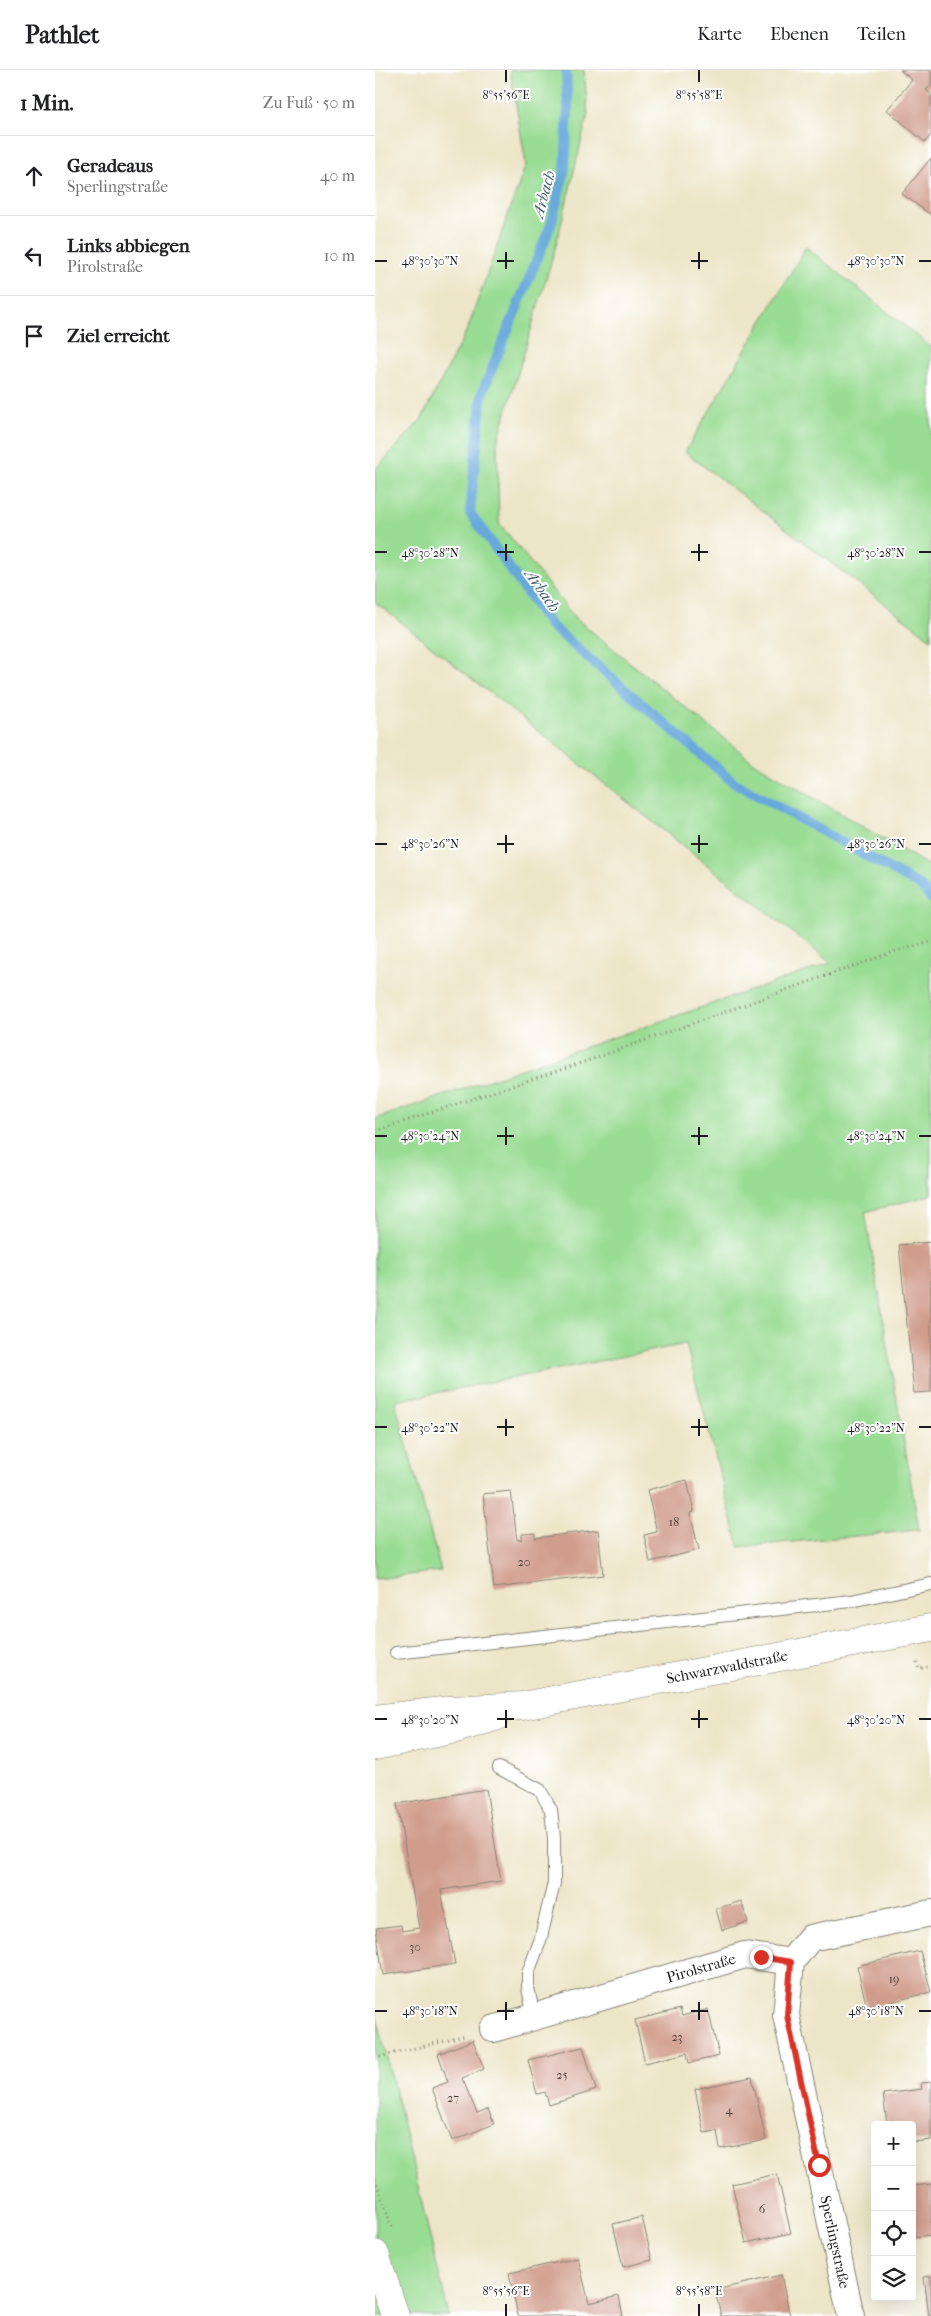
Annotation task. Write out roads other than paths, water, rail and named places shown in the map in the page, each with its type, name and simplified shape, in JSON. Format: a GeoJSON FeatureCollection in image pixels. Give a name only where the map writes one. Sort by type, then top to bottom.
{"type":"FeatureCollection","features":[{"type":"Feature","properties":{"kind":"street","name":"Schwarzwaldstraße"},"geometry":{"type":"LineString","coordinates":[[375,1719],[451,1710],[522,1706],[931,1628]]}},
{"type":"Feature","properties":{"kind":"street","name":"Schwarzwaldstraße"},"geometry":{"type":"LineString","coordinates":[[375,1746],[455,1730],[522,1706]]}},
{"type":"Feature","properties":{"kind":"street"},"geometry":{"type":"LineString","coordinates":[[791,1962],[810,1938],[931,1913]]}},
{"type":"Feature","properties":{"kind":"street","name":"Pirolstraße"},"geometry":{"type":"LineString","coordinates":[[493,2029],[745,1955],[791,1962]]}},
{"type":"Feature","properties":{"kind":"street","name":"Sperlingstraße"},"geometry":{"type":"LineString","coordinates":[[791,1962],[787,2015],[851,2316]]}},
{"type":"Feature","properties":{"kind":"street"},"geometry":{"type":"LineString","coordinates":[[375,2254],[395,2316]]}},
{"type":"Feature","properties":{"kind":"lane"},"geometry":{"type":"LineString","coordinates":[[396,1653],[851,1601],[931,1584]]}},
{"type":"Feature","properties":{"kind":"lane"},"geometry":{"type":"LineString","coordinates":[[499,1768],[540,1790],[551,1810],[554,1838],[554,1883],[540,1941],[528,1973],[528,1988],[534,2017]]}},
{"type":"Feature","properties":{"kind":"waterway","name":"Arbach"},"geometry":{"type":"LineString","coordinates":[[566,70],[568,109],[565,169],[551,225],[482,393],[470,513],[550,625],[733,782],[919,885],[931,898]]}}]}
